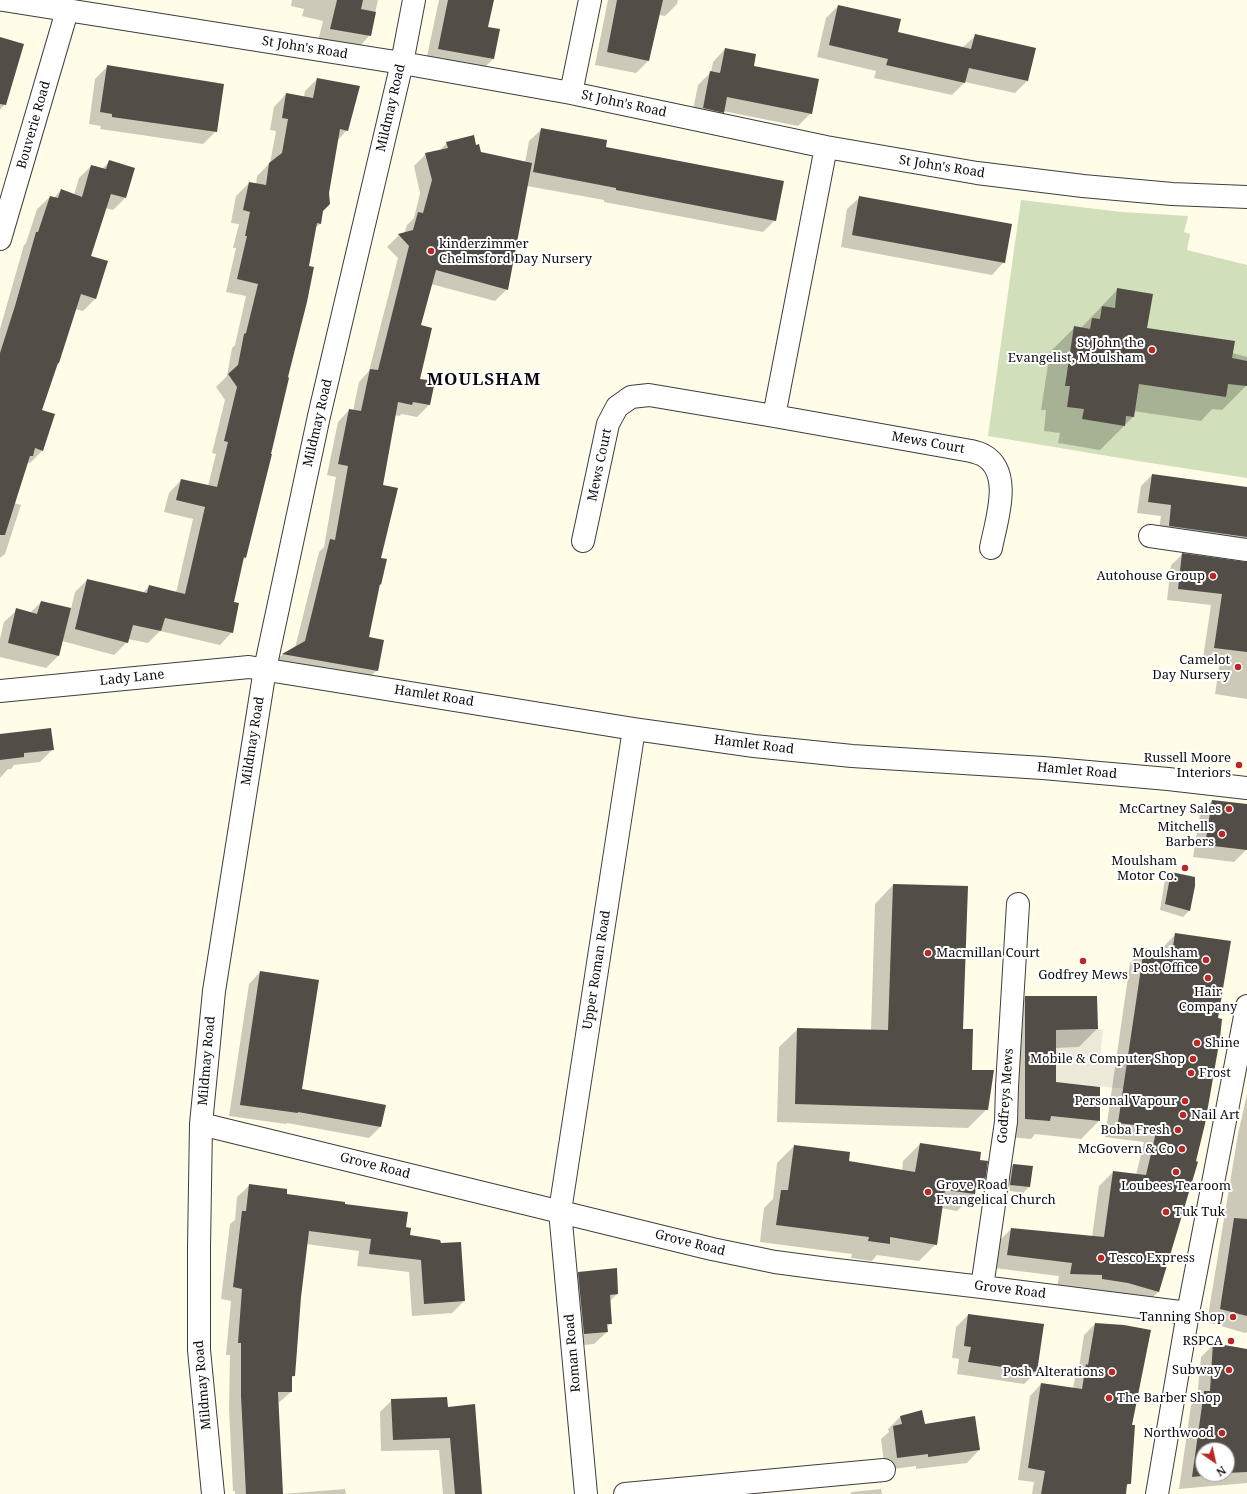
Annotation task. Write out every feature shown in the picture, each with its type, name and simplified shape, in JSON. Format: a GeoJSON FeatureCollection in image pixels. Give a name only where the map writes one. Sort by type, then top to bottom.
{"type":"FeatureCollection","features":[{"type":"Feature","properties":{"kind":"street","name":"St John's Road"},"geometry":{"type":"LineString","coordinates":[[3,0],[402,64],[571,93],[826,147],[977,173],[1083,186],[1172,194],[1247,197]]}},
{"type":"Feature","properties":{"kind":"street","name":"Mildmay Road"},"geometry":{"type":"LineString","coordinates":[[213,1494],[199,1350],[199,1247],[201,1124],[214,991],[265,669],[319,416],[402,64],[414,0]]}},
{"type":"Feature","properties":{"kind":"street"},"geometry":{"type":"LineString","coordinates":[[571,93],[590,0]]}},
{"type":"Feature","properties":{"kind":"street","name":"Bouverie Road"},"geometry":{"type":"LineString","coordinates":[[0,239],[67,11]]}},
{"type":"Feature","properties":{"kind":"street"},"geometry":{"type":"LineString","coordinates":[[774,416],[826,147]]}},
{"type":"Feature","properties":{"kind":"street","name":"Mews Court"},"geometry":{"type":"LineString","coordinates":[[583,541],[608,424],[617,407],[631,397],[648,395],[971,451],[984,455],[998,469],[1002,491],[991,548]]}},
{"type":"Feature","properties":{"kind":"street"},"geometry":{"type":"LineString","coordinates":[[1150,536],[1247,550]]}},
{"type":"Feature","properties":{"kind":"street","name":"Lady Lane"},"geometry":{"type":"LineString","coordinates":[[0,691],[249,667],[265,669]]}},
{"type":"Feature","properties":{"kind":"street","name":"Hamlet Road"},"geometry":{"type":"LineString","coordinates":[[265,669],[634,729],[754,746],[852,756],[1043,768],[1168,779],[1247,788]]}},
{"type":"Feature","properties":{"kind":"street","name":"Upper Roman Road"},"geometry":{"type":"LineString","coordinates":[[560,1211],[634,729]]}},
{"type":"Feature","properties":{"kind":"street","name":"Godfreys Mews"},"geometry":{"type":"LineString","coordinates":[[982,1287],[1006,1122],[1018,904]]}},
{"type":"Feature","properties":{"kind":"street"},"geometry":{"type":"LineString","coordinates":[[1160,1494],[1188,1313],[1247,1006]]}},
{"type":"Feature","properties":{"kind":"street","name":"Grove Road"},"geometry":{"type":"LineString","coordinates":[[201,1124],[712,1249],[775,1262],[1188,1313]]}},
{"type":"Feature","properties":{"kind":"street","name":"Roman Road"},"geometry":{"type":"LineString","coordinates":[[560,1211],[586,1494]]}},
{"type":"Feature","properties":{"kind":"street"},"geometry":{"type":"LineString","coordinates":[[625,1494],[824,1485],[884,1470]]}},
{"type":"Feature","properties":{"kind":"green space"},"geometry":{"type":"Polygon","coordinates":[[[1021,200],[1122,212],[1188,216],[1184,232],[1190,234],[1187,250],[1247,265],[1247,478],[988,436],[1021,200]]]}},
{"type":"Feature","properties":{"kind":"shaded area"},"geometry":{"type":"Polygon","coordinates":[[[1056,1030],[1103,1030],[1100,1058],[1166,1066],[1146,1091],[1056,1082],[1056,1030]]]}},
{"type":"Feature","properties":{"kind":"building"},"geometry":{"type":"Polygon","coordinates":[[[337,0],[363,0],[361,9],[376,12],[371,36],[330,29],[337,0]]]}},
{"type":"Feature","properties":{"kind":"building"},"geometry":{"type":"Polygon","coordinates":[[[448,0],[494,0],[488,27],[500,29],[494,59],[438,49],[448,0]]]}},
{"type":"Feature","properties":{"kind":"building"},"geometry":{"type":"Polygon","coordinates":[[[617,0],[663,0],[649,61],[607,52],[617,0]]]}},
{"type":"Feature","properties":{"kind":"building"},"geometry":{"type":"Polygon","coordinates":[[[838,5],[901,19],[898,32],[971,49],[975,34],[1036,48],[1028,81],[969,68],[965,83],[886,65],[888,59],[829,45],[838,5]]]}},
{"type":"Feature","properties":{"kind":"building"},"geometry":{"type":"Polygon","coordinates":[[[0,37],[24,44],[6,105],[0,104],[0,37]]]}},
{"type":"Feature","properties":{"kind":"building"},"geometry":{"type":"Polygon","coordinates":[[[725,48],[756,54],[754,66],[819,79],[812,114],[727,97],[724,113],[703,108],[710,71],[720,73],[725,48]]]}},
{"type":"Feature","properties":{"kind":"building"},"geometry":{"type":"Polygon","coordinates":[[[107,65],[224,84],[217,132],[112,117],[112,114],[100,112],[107,65]]]}},
{"type":"Feature","properties":{"kind":"building"},"geometry":{"type":"Polygon","coordinates":[[[317,78],[360,86],[348,131],[340,129],[329,193],[330,204],[323,211],[321,224],[317,223],[309,266],[314,267],[307,302],[288,377],[272,454],[246,558],[244,557],[234,602],[239,603],[233,633],[165,618],[161,631],[133,625],[128,643],[75,629],[87,579],[147,593],[149,585],[185,594],[205,507],[176,500],[181,479],[217,487],[228,442],[224,441],[237,387],[228,374],[238,365],[244,334],[246,333],[258,284],[237,279],[247,236],[245,236],[250,212],[243,210],[249,182],[266,185],[269,163],[282,153],[288,119],[282,118],[286,93],[313,98],[317,78]]]}},
{"type":"Feature","properties":{"kind":"building"},"geometry":{"type":"Polygon","coordinates":[[[541,128],[607,140],[606,147],[784,181],[776,221],[616,190],[616,188],[533,172],[541,128]]]}},
{"type":"Feature","properties":{"kind":"building"},"geometry":{"type":"Polygon","coordinates":[[[474,135],[476,145],[479,144],[481,152],[532,163],[508,290],[436,270],[421,325],[432,328],[420,379],[435,381],[430,405],[413,402],[412,405],[398,402],[383,485],[398,488],[381,558],[387,559],[369,637],[384,640],[378,671],[282,654],[305,641],[330,539],[335,540],[348,466],[338,464],[349,409],[361,411],[370,369],[378,370],[409,246],[398,234],[413,230],[418,212],[423,213],[432,180],[425,153],[448,148],[446,142],[474,135]]]}},
{"type":"Feature","properties":{"kind":"building"},"geometry":{"type":"Polygon","coordinates":[[[109,160],[135,168],[126,198],[111,194],[91,256],[108,261],[96,299],[81,294],[42,410],[55,414],[43,451],[35,448],[33,456],[30,456],[5,535],[0,535],[0,353],[36,232],[38,232],[50,196],[58,198],[61,189],[82,197],[91,165],[106,169],[109,160]]]}},
{"type":"Feature","properties":{"kind":"building"},"geometry":{"type":"Polygon","coordinates":[[[859,196],[1012,224],[1005,263],[852,235],[859,196]]]}},
{"type":"Feature","properties":{"kind":"building","name":"St John the Evangelist, Moulsham"},"geometry":{"type":"Polygon","coordinates":[[[1117,288],[1153,294],[1147,328],[1235,341],[1232,358],[1247,361],[1247,386],[1228,384],[1226,397],[1139,384],[1134,417],[1126,416],[1125,426],[1082,419],[1084,409],[1067,407],[1070,386],[1065,386],[1074,326],[1090,329],[1092,318],[1100,319],[1102,306],[1115,308],[1117,288]]]}},
{"type":"Feature","properties":{"kind":"building"},"geometry":{"type":"Polygon","coordinates":[[[1152,474],[1247,487],[1247,537],[1169,526],[1171,505],[1148,502],[1152,474]]]}},
{"type":"Feature","properties":{"kind":"building"},"geometry":{"type":"Polygon","coordinates":[[[1182,553],[1247,562],[1247,652],[1214,648],[1222,594],[1178,589],[1182,553]]]}},
{"type":"Feature","properties":{"kind":"building"},"geometry":{"type":"Polygon","coordinates":[[[41,601],[71,608],[59,656],[8,643],[16,608],[37,614],[41,601]]]}},
{"type":"Feature","properties":{"kind":"building"},"geometry":{"type":"Polygon","coordinates":[[[51,728],[54,750],[24,753],[24,757],[0,760],[0,734],[51,728]]]}},
{"type":"Feature","properties":{"kind":"building"},"geometry":{"type":"Polygon","coordinates":[[[1212,800],[1247,804],[1247,850],[1205,845],[1212,800]]]}},
{"type":"Feature","properties":{"kind":"building"},"geometry":{"type":"Polygon","coordinates":[[[1171,872],[1195,877],[1195,886],[1190,911],[1165,904],[1171,872]]]}},
{"type":"Feature","properties":{"kind":"building","name":"Macmillan Court"},"geometry":{"type":"Polygon","coordinates":[[[893,884],[968,886],[963,1029],[973,1029],[972,1070],[994,1070],[988,1110],[795,1104],[797,1028],[888,1030],[893,884]]]}},
{"type":"Feature","properties":{"kind":"building"},"geometry":{"type":"Polygon","coordinates":[[[1175,933],[1231,941],[1218,1018],[1222,1019],[1220,1038],[1205,1124],[1196,1161],[1198,1162],[1159,1292],[1128,1283],[1102,1279],[1102,1275],[1070,1274],[1072,1263],[1007,1255],[1011,1228],[1104,1237],[1113,1171],[1146,1175],[1157,1128],[1118,1123],[1144,948],[1172,953],[1175,933]]]}},
{"type":"Feature","properties":{"kind":"building"},"geometry":{"type":"Polygon","coordinates":[[[260,971],[319,980],[302,1089],[386,1105],[381,1127],[298,1112],[240,1105],[260,971]]]}},
{"type":"Feature","properties":{"kind":"building"},"geometry":{"type":"Polygon","coordinates":[[[1025,996],[1097,996],[1098,1029],[1056,1030],[1056,1082],[1100,1087],[1100,1121],[1051,1116],[1050,1121],[1025,1119],[1025,996]]]}},
{"type":"Feature","properties":{"kind":"building"},"geometry":{"type":"Polygon","coordinates":[[[920,1143],[981,1152],[980,1160],[988,1161],[985,1182],[977,1181],[975,1194],[945,1190],[937,1245],[890,1237],[890,1244],[868,1241],[869,1237],[776,1225],[781,1190],[788,1190],[794,1145],[850,1152],[849,1161],[915,1172],[920,1143]]]}},
{"type":"Feature","properties":{"kind":"building"},"geometry":{"type":"Polygon","coordinates":[[[1013,1164],[1033,1166],[1030,1187],[1010,1185],[1013,1164]]]}},
{"type":"Feature","properties":{"kind":"building"},"geometry":{"type":"Polygon","coordinates":[[[249,1184],[287,1189],[287,1194],[345,1202],[345,1204],[408,1212],[406,1227],[411,1228],[410,1235],[440,1240],[441,1243],[461,1242],[465,1301],[424,1304],[421,1260],[369,1254],[371,1239],[309,1231],[301,1297],[295,1376],[292,1376],[292,1392],[278,1392],[283,1494],[246,1494],[241,1396],[241,1343],[238,1343],[242,1289],[233,1287],[242,1211],[246,1211],[249,1184]]]}},
{"type":"Feature","properties":{"kind":"building"},"geometry":{"type":"Polygon","coordinates":[[[1234,1218],[1247,1219],[1247,1316],[1220,1309],[1234,1218]]]}},
{"type":"Feature","properties":{"kind":"building"},"geometry":{"type":"Polygon","coordinates":[[[617,1268],[618,1294],[610,1295],[612,1324],[607,1324],[608,1332],[584,1334],[578,1272],[617,1268]]]}},
{"type":"Feature","properties":{"kind":"building"},"geometry":{"type":"Polygon","coordinates":[[[968,1314],[1044,1324],[1037,1372],[968,1362],[971,1347],[964,1346],[968,1314]]]}},
{"type":"Feature","properties":{"kind":"building"},"geometry":{"type":"Polygon","coordinates":[[[1095,1323],[1124,1325],[1151,1330],[1132,1425],[1135,1425],[1131,1484],[1127,1484],[1126,1494],[1041,1494],[1045,1471],[1028,1468],[1041,1383],[1082,1389],[1086,1364],[1088,1365],[1095,1323]]]}},
{"type":"Feature","properties":{"kind":"building"},"geometry":{"type":"Polygon","coordinates":[[[1213,1343],[1247,1349],[1247,1472],[1235,1473],[1235,1442],[1197,1442],[1204,1391],[1210,1391],[1213,1343]]]}},
{"type":"Feature","properties":{"kind":"building"},"geometry":{"type":"Polygon","coordinates":[[[447,1397],[448,1407],[475,1404],[482,1494],[455,1494],[450,1438],[393,1440],[391,1399],[447,1397]]]}},
{"type":"Feature","properties":{"kind":"building"},"geometry":{"type":"Polygon","coordinates":[[[922,1410],[925,1424],[975,1416],[980,1450],[928,1457],[928,1454],[897,1458],[893,1426],[902,1424],[900,1416],[922,1410]]]}},
{"type":"Feature","properties":{"kind":"building"},"geometry":{"type":"Polygon","coordinates":[[[1195,1456],[1195,1477],[1192,1477],[1195,1456]]]}},
{"type":"Feature","properties":{"kind":"place","name":"kinderzimmer Chelmsford Day Nursery"},"geometry":{"type":"Point","coordinates":[431,251]}},
{"type":"Feature","properties":{"kind":"place","name":"St John the Evangelist, Moulsham"},"geometry":{"type":"Point","coordinates":[1152,350]}},
{"type":"Feature","properties":{"kind":"place","name":"Autohouse Group"},"geometry":{"type":"Point","coordinates":[1213,576]}},
{"type":"Feature","properties":{"kind":"place","name":"Camelot Day Nursery"},"geometry":{"type":"Point","coordinates":[1238,667]}},
{"type":"Feature","properties":{"kind":"place","name":"Russell Moore Interiors"},"geometry":{"type":"Point","coordinates":[1239,765]}},
{"type":"Feature","properties":{"kind":"place","name":"McCartney Sales"},"geometry":{"type":"Point","coordinates":[1229,809]}},
{"type":"Feature","properties":{"kind":"place","name":"Mitchells Barbers"},"geometry":{"type":"Point","coordinates":[1222,834]}},
{"type":"Feature","properties":{"kind":"place","name":"Moulsham Motor Co."},"geometry":{"type":"Point","coordinates":[1185,868]}},
{"type":"Feature","properties":{"kind":"place","name":"Macmillan Court"},"geometry":{"type":"Point","coordinates":[928,953]}},
{"type":"Feature","properties":{"kind":"place","name":"Moulsham Post Office"},"geometry":{"type":"Point","coordinates":[1206,960]}},
{"type":"Feature","properties":{"kind":"place","name":"Godfrey Mews"},"geometry":{"type":"Point","coordinates":[1083,961]}},
{"type":"Feature","properties":{"kind":"place","name":"Hair Company"},"geometry":{"type":"Point","coordinates":[1208,978]}},
{"type":"Feature","properties":{"kind":"place","name":"Shine"},"geometry":{"type":"Point","coordinates":[1197,1043]}},
{"type":"Feature","properties":{"kind":"place","name":"Mobile & Computer Shop"},"geometry":{"type":"Point","coordinates":[1193,1059]}},
{"type":"Feature","properties":{"kind":"place","name":"Frost"},"geometry":{"type":"Point","coordinates":[1191,1073]}},
{"type":"Feature","properties":{"kind":"place","name":"Personal Vapour"},"geometry":{"type":"Point","coordinates":[1185,1101]}},
{"type":"Feature","properties":{"kind":"place","name":"Nail Art"},"geometry":{"type":"Point","coordinates":[1183,1115]}},
{"type":"Feature","properties":{"kind":"place","name":"Boba Fresh"},"geometry":{"type":"Point","coordinates":[1178,1130]}},
{"type":"Feature","properties":{"kind":"place","name":"McGovern & Co"},"geometry":{"type":"Point","coordinates":[1182,1149]}},
{"type":"Feature","properties":{"kind":"place","name":"Loubees Tearoom"},"geometry":{"type":"Point","coordinates":[1176,1172]}},
{"type":"Feature","properties":{"kind":"place","name":"Grove Road Evangelical Church"},"geometry":{"type":"Point","coordinates":[928,1192]}},
{"type":"Feature","properties":{"kind":"place","name":"Tuk Tuk"},"geometry":{"type":"Point","coordinates":[1166,1212]}},
{"type":"Feature","properties":{"kind":"place","name":"Tesco Express"},"geometry":{"type":"Point","coordinates":[1101,1258]}},
{"type":"Feature","properties":{"kind":"place","name":"Tanning Shop"},"geometry":{"type":"Point","coordinates":[1233,1317]}},
{"type":"Feature","properties":{"kind":"place","name":"RSPCA"},"geometry":{"type":"Point","coordinates":[1231,1341]}},
{"type":"Feature","properties":{"kind":"place","name":"Subway"},"geometry":{"type":"Point","coordinates":[1229,1370]}},
{"type":"Feature","properties":{"kind":"place","name":"Posh Alterations"},"geometry":{"type":"Point","coordinates":[1112,1372]}},
{"type":"Feature","properties":{"kind":"place","name":"The Barber Shop"},"geometry":{"type":"Point","coordinates":[1109,1398]}},
{"type":"Feature","properties":{"kind":"place","name":"Northwood"},"geometry":{"type":"Point","coordinates":[1222,1433]}},
{"type":"Feature","properties":{"kind":"district","name":"MOULSHAM"},"geometry":{"type":"Point","coordinates":[484,380]}}]}
